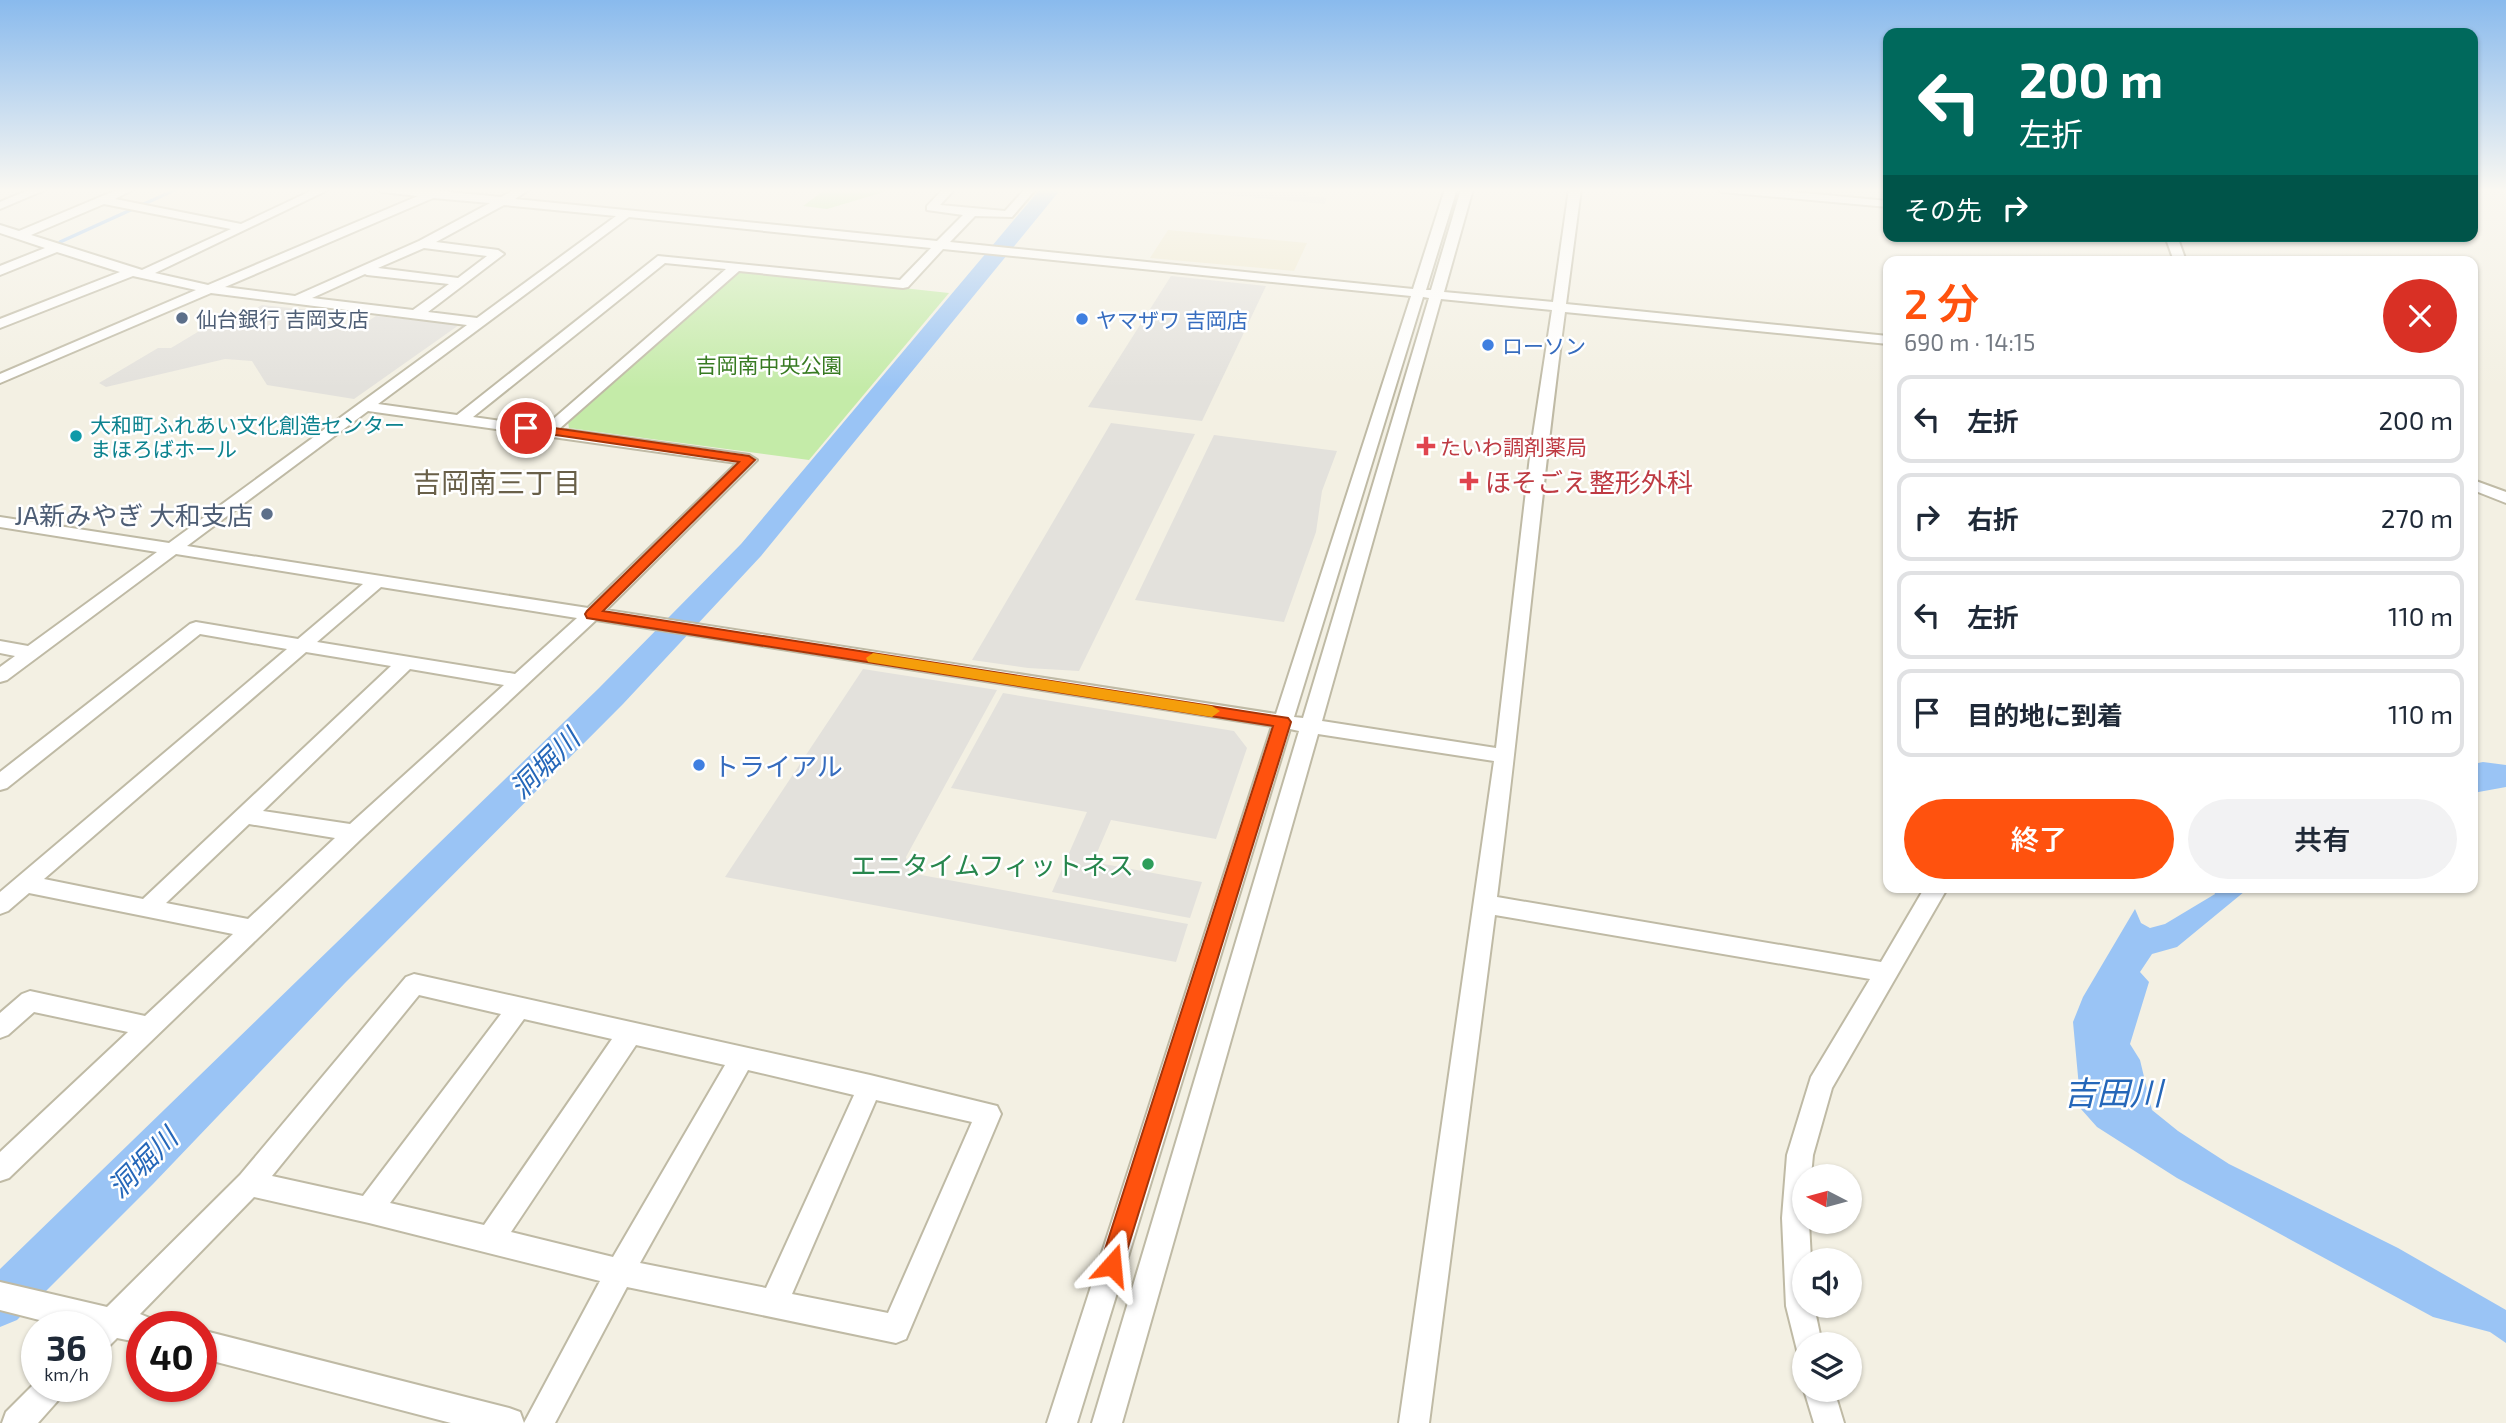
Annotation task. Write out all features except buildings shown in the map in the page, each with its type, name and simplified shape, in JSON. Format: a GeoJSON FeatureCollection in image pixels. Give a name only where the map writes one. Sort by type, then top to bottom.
{"type":"FeatureCollection","features":[{"type":"Feature","properties":{"kind":"street"},"geometry":{"type":"LineString","coordinates":[[0,271],[37,255]]}},
{"type":"Feature","properties":{"kind":"street"},"geometry":{"type":"LineString","coordinates":[[83,255],[138,273],[207,289],[479,322]]}},
{"type":"Feature","properties":{"kind":"street"},"geometry":{"type":"LineString","coordinates":[[0,324],[180,255]]}},
{"type":"Feature","properties":{"kind":"street"},"geometry":{"type":"LineString","coordinates":[[0,379],[286,255]]}},
{"type":"Feature","properties":{"kind":"street"},"geometry":{"type":"LineString","coordinates":[[295,301],[399,255]]}},
{"type":"Feature","properties":{"kind":"street"},"geometry":{"type":"LineString","coordinates":[[418,313],[496,255]]}},
{"type":"Feature","properties":{"kind":"street"},"geometry":{"type":"LineString","coordinates":[[0,676],[570,255]]}},
{"type":"Feature","properties":{"kind":"street"},"geometry":{"type":"LineString","coordinates":[[461,419],[662,259],[903,284],[931,255]]}},
{"type":"Feature","properties":{"kind":"street"},"geometry":{"type":"LineString","coordinates":[[1057,255],[1883,339]]}},
{"type":"Feature","properties":{"kind":"street"},"geometry":{"type":"LineString","coordinates":[[1107,1423],[1309,726],[1436,255]]}},
{"type":"Feature","properties":{"kind":"street"},"geometry":{"type":"LineString","coordinates":[[1062,1423],[1283,722],[1442,255]]}},
{"type":"Feature","properties":{"kind":"street"},"geometry":{"type":"LineString","coordinates":[[1413,1423],[1505,756],[1565,255]]}},
{"type":"Feature","properties":{"kind":"street"},"geometry":{"type":"LineString","coordinates":[[548,431],[736,267]]}},
{"type":"Feature","properties":{"kind":"street"},"geometry":{"type":"LineString","coordinates":[[366,271],[462,282]]}},
{"type":"Feature","properties":{"kind":"street"},"geometry":{"type":"LineString","coordinates":[[0,307],[21,316]]}},
{"type":"Feature","properties":{"kind":"street"},"geometry":{"type":"LineString","coordinates":[[0,1169],[354,833],[592,614],[749,460],[363,406]]}},
{"type":"Feature","properties":{"kind":"street"},"geometry":{"type":"LineString","coordinates":[[2478,487],[2506,498]]}},
{"type":"Feature","properties":{"kind":"street"},"geometry":{"type":"LineString","coordinates":[[0,522],[1505,756]]}},
{"type":"Feature","properties":{"kind":"street"},"geometry":{"type":"LineString","coordinates":[[0,905],[377,581]]}},
{"type":"Feature","properties":{"kind":"street"},"geometry":{"type":"LineString","coordinates":[[0,783],[196,628],[302,643],[519,681]]}},
{"type":"Feature","properties":{"kind":"street"},"geometry":{"type":"LineString","coordinates":[[0,647],[32,653]]}},
{"type":"Feature","properties":{"kind":"street"},"geometry":{"type":"LineString","coordinates":[[148,907],[408,661]]}},
{"type":"Feature","properties":{"kind":"street"},"geometry":{"type":"LineString","coordinates":[[247,816],[354,833]]}},
{"type":"Feature","properties":{"kind":"street"},"geometry":{"type":"LineString","coordinates":[[25,884],[252,929]]}},
{"type":"Feature","properties":{"kind":"street"},"geometry":{"type":"LineString","coordinates":[[1805,1332],[1800,1306],[1795,1218],[1800,1155],[1820,1085],[1933,893]]}},
{"type":"Feature","properties":{"kind":"street"},"geometry":{"type":"LineString","coordinates":[[1484,904],[1885,972]]}},
{"type":"Feature","properties":{"kind":"street"},"geometry":{"type":"LineString","coordinates":[[112,1322],[249,1184],[414,984],[988,1114],[896,1329],[620,1272],[369,1210],[249,1184]]}},
{"type":"Feature","properties":{"kind":"street"},"geometry":{"type":"LineString","coordinates":[[0,1028],[30,1001],[150,1027]]}},
{"type":"Feature","properties":{"kind":"street"},"geometry":{"type":"LineString","coordinates":[[369,1210],[519,1008]]}},
{"type":"Feature","properties":{"kind":"street"},"geometry":{"type":"LineString","coordinates":[[489,1241],[630,1033]]}},
{"type":"Feature","properties":{"kind":"street"},"geometry":{"type":"LineString","coordinates":[[539,1423],[620,1272],[742,1058]]}},
{"type":"Feature","properties":{"kind":"street"},"geometry":{"type":"LineString","coordinates":[[774,1303],[870,1086]]}},
{"type":"Feature","properties":{"kind":"street"},"geometry":{"type":"LineString","coordinates":[[0,1296],[48,1311]]}},
{"type":"Feature","properties":{"kind":"street"},"geometry":{"type":"LineString","coordinates":[[217,1348],[509,1423]]}},
{"type":"Feature","properties":{"kind":"street"},"geometry":{"type":"LineString","coordinates":[[17,1423],[37,1402]]}},
{"type":"Feature","properties":{"kind":"street"},"geometry":{"type":"LineString","coordinates":[[1823,1402],[1829,1423]]}},
{"type":"Feature","properties":{"kind":"shaded area"},"geometry":{"type":"Polygon","coordinates":[[[1152,255],[1301,255],[1294,271],[1150,258],[1152,255]]]}},
{"type":"Feature","properties":{"kind":"shaded area"},"geometry":{"type":"Polygon","coordinates":[[[1171,276],[1266,286],[1202,421],[1088,407],[1171,276]]]}},
{"type":"Feature","properties":{"kind":"shaded area"},"geometry":{"type":"Polygon","coordinates":[[[262,305],[320,311],[306,320],[359,327],[376,316],[459,325],[354,399],[267,385],[252,361],[225,359],[106,387],[99,383],[158,348],[171,348],[221,318],[231,314],[248,313],[262,305]]]}},
{"type":"Feature","properties":{"kind":"shaded area"},"geometry":{"type":"Polygon","coordinates":[[[1111,423],[1195,434],[1079,671],[1028,668],[972,660],[1111,423]]]}},
{"type":"Feature","properties":{"kind":"shaded area"},"geometry":{"type":"Polygon","coordinates":[[[1214,435],[1337,451],[1322,491],[1316,532],[1284,622],[1135,600],[1214,435]]]}},
{"type":"Feature","properties":{"kind":"shaded area"},"geometry":{"type":"Polygon","coordinates":[[[863,669],[997,690],[906,857],[910,873],[1188,924],[1176,962],[725,877],[863,669]]]}},
{"type":"Feature","properties":{"kind":"shaded area"},"geometry":{"type":"Polygon","coordinates":[[[1003,693],[1234,731],[1247,748],[1216,839],[1111,820],[1093,862],[1202,882],[1190,918],[1052,892],[1087,812],[951,788],[1003,693]]]}},
{"type":"Feature","properties":{"kind":"green space","name":"吉岡南中央公園"},"geometry":{"type":"Polygon","coordinates":[[[745,271],[949,293],[809,460],[569,428],[568,422],[736,273],[745,271]]]}},
{"type":"Feature","properties":{"kind":"water"},"geometry":{"type":"Polygon","coordinates":[[[2478,763],[2506,765],[2506,787],[2478,792],[2478,763]]]}},
{"type":"Feature","properties":{"kind":"water","name":"吉田川"},"geometry":{"type":"Polygon","coordinates":[[[2243,893],[2177,947],[2152,954],[2140,972],[2149,982],[2130,1044],[2140,1060],[2152,1110],[2178,1131],[2229,1164],[2398,1248],[2506,1310],[2506,1343],[2490,1332],[2433,1317],[2177,1178],[2097,1127],[2081,1109],[2073,1022],[2083,997],[2135,909],[2141,923],[2150,928],[2165,924],[2215,894],[2243,893]]]}},
{"type":"Feature","properties":{"kind":"waterway","name":"洞堀川"},"geometry":{"type":"LineString","coordinates":[[0,1303],[137,1169],[331,971],[611,696],[751,550],[996,255]]}},
{"type":"Feature","properties":{"kind":"slow traffic"},"geometry":{"type":"LineString","coordinates":[[873,658],[1212,711]]}},
{"type":"Feature","properties":{"kind":"place","name":"仙台銀行 吉岡支店"},"geometry":{"type":"Point","coordinates":[182,318]}},
{"type":"Feature","properties":{"kind":"place","name":"ヤマザワ 吉岡店"},"geometry":{"type":"Point","coordinates":[1082,319]}},
{"type":"Feature","properties":{"kind":"place","name":"ローソン"},"geometry":{"type":"Point","coordinates":[1488,345]}},
{"type":"Feature","properties":{"kind":"place","name":"大和町ふれあい文化創造センター まほろばホール"},"geometry":{"type":"Point","coordinates":[76,436]}},
{"type":"Feature","properties":{"kind":"place","name":"たいわ調剤薬局"},"geometry":{"type":"Point","coordinates":[1426,446]}},
{"type":"Feature","properties":{"kind":"place","name":"ほそごえ整形外科"},"geometry":{"type":"Point","coordinates":[1469,481]}},
{"type":"Feature","properties":{"kind":"place","name":"JA新みやぎ 大和支店"},"geometry":{"type":"Point","coordinates":[267,514]}},
{"type":"Feature","properties":{"kind":"place","name":"トライアル"},"geometry":{"type":"Point","coordinates":[699,765]}},
{"type":"Feature","properties":{"kind":"place","name":"エニタイムフィットネス"},"geometry":{"type":"Point","coordinates":[1148,864]}},
{"type":"Feature","properties":{"kind":"district","name":"吉岡南三丁目"},"geometry":{"type":"Point","coordinates":[497,482]}},
{"type":"Feature","properties":{"kind":"route"},"geometry":{"type":"LineString","coordinates":[[526,428],[749,460],[592,614],[1283,722],[1112,1265]]}}]}
